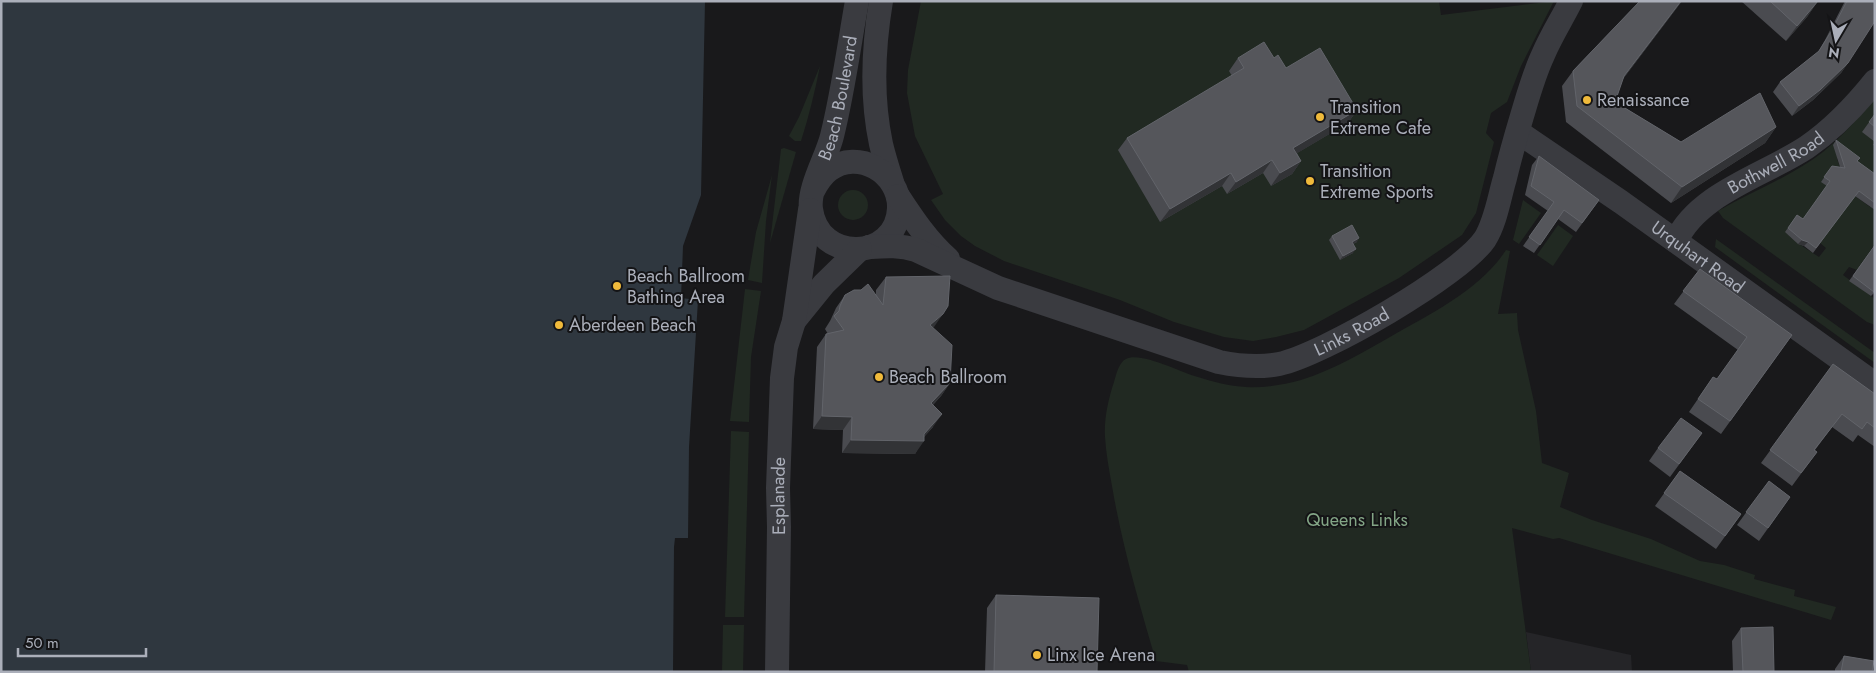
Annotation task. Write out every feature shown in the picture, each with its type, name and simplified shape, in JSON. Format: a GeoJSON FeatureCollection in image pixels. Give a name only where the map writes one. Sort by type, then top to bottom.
{"type":"FeatureCollection","features":[{"type":"Feature","properties":{"kind":"street","name":"Beach Boulevard"},"geometry":{"type":"LineString","coordinates":[[812,198],[832,137],[857,1]]}},
{"type":"Feature","properties":{"kind":"street","name":"Beach Boulevard"},"geometry":{"type":"LineString","coordinates":[[881,1],[874,45],[873,87],[881,144],[895,189]]}},
{"type":"Feature","properties":{"kind":"street","name":"Links Road"},"geometry":{"type":"LineString","coordinates":[[864,248],[906,246],[960,269],[998,288],[1219,362],[1245,366],[1280,364],[1300,358],[1371,322],[1451,271],[1477,249],[1491,225],[1543,55],[1571,1]]}},
{"type":"Feature","properties":{"kind":"street","name":"Bothwell Road"},"geometry":{"type":"LineString","coordinates":[[1676,242],[1680,231],[1700,209],[1738,185],[1807,147],[1847,113],[1875,80]]}},
{"type":"Feature","properties":{"kind":"street","name":"Urquhart Road"},"geometry":{"type":"LineString","coordinates":[[1518,132],[1875,384]]}},
{"type":"Feature","properties":{"kind":"street"},"geometry":{"type":"LineString","coordinates":[[857,162],[870,164],[882,171],[895,189],[899,209],[896,221],[885,237],[864,248],[848,249],[836,246],[825,239],[815,224],[812,198],[820,179],[830,169],[843,163],[857,162]]}},
{"type":"Feature","properties":{"kind":"street","name":"Links Road"},"geometry":{"type":"LineString","coordinates":[[895,189],[931,242],[960,269]]}},
{"type":"Feature","properties":{"kind":"street","name":"Esplanade"},"geometry":{"type":"LineString","coordinates":[[777,672],[778,488],[782,378],[786,347],[794,321],[812,198]]}},
{"type":"Feature","properties":{"kind":"street","name":"Esplanade"},"geometry":{"type":"LineString","coordinates":[[794,321],[824,284],[864,248]]}},
{"type":"Feature","properties":{"kind":"shaded area"},"geometry":{"type":"Polygon","coordinates":[[[1,1],[705,1],[701,195],[683,246],[681,298],[698,300],[689,447],[688,538],[675,538],[674,547],[673,672],[1,672],[1,1]]]}},
{"type":"Feature","properties":{"kind":"shaded area"},"geometry":{"type":"Polygon","coordinates":[[[1526,632],[1631,655],[1632,672],[1531,672],[1526,632]]]}},
{"type":"Feature","properties":{"kind":"green space"},"geometry":{"type":"Polygon","coordinates":[[[921,1],[1439,1],[1441,15],[1554,1],[1521,66],[1507,102],[1491,113],[1486,133],[1494,142],[1476,213],[1462,235],[1399,278],[1304,330],[1253,341],[1224,337],[1174,322],[1120,300],[1004,261],[975,246],[961,236],[945,220],[931,200],[943,194],[915,136],[907,93],[908,70],[921,1]]]}},
{"type":"Feature","properties":{"kind":"green space"},"geometry":{"type":"Polygon","coordinates":[[[820,66],[801,141],[795,141],[789,136],[820,66]]]}},
{"type":"Feature","properties":{"kind":"green space"},"geometry":{"type":"Polygon","coordinates":[[[1875,99],[1875,142],[1873,145],[1875,146],[1875,181],[1842,152],[1837,159],[1840,167],[1843,169],[1827,186],[1796,242],[1819,257],[1826,248],[1820,243],[1855,196],[1870,207],[1875,201],[1875,244],[1857,270],[1849,267],[1843,275],[1875,299],[1875,325],[1867,322],[1723,218],[1718,211],[1811,161],[1837,139],[1875,99]]]}},
{"type":"Feature","properties":{"kind":"green space"},"geometry":{"type":"Polygon","coordinates":[[[784,148],[796,152],[770,243],[781,149],[784,148]]]}},
{"type":"Feature","properties":{"kind":"green space"},"geometry":{"type":"Polygon","coordinates":[[[772,175],[766,221],[762,283],[748,280],[756,232],[772,175]]]}},
{"type":"Feature","properties":{"kind":"green space"},"geometry":{"type":"Polygon","coordinates":[[[853,190],[864,194],[868,205],[864,216],[853,220],[842,216],[838,205],[842,194],[853,190]]]}},
{"type":"Feature","properties":{"kind":"green space"},"geometry":{"type":"Polygon","coordinates":[[[1523,200],[1541,213],[1519,244],[1513,240],[1523,200]]]}},
{"type":"Feature","properties":{"kind":"green space"},"geometry":{"type":"Polygon","coordinates":[[[1558,225],[1573,236],[1553,266],[1537,255],[1558,225]]]}},
{"type":"Feature","properties":{"kind":"green space"},"geometry":{"type":"Polygon","coordinates":[[[1716,239],[1875,353],[1875,363],[1715,247],[1716,239]]]}},
{"type":"Feature","properties":{"kind":"green space","name":"Queens Links"},"geometry":{"type":"Polygon","coordinates":[[[1506,250],[1510,251],[1498,314],[1517,313],[1518,330],[1536,411],[1542,463],[1569,473],[1560,507],[1592,520],[1651,539],[1700,561],[1724,565],[1755,575],[1754,579],[1795,590],[1794,596],[1836,607],[1831,620],[1559,538],[1553,539],[1512,528],[1531,672],[1189,672],[1187,665],[1156,661],[1126,552],[1106,449],[1105,423],[1107,409],[1121,363],[1132,357],[1151,360],[1209,381],[1227,385],[1267,387],[1301,380],[1347,361],[1453,300],[1483,277],[1506,250]]]}},
{"type":"Feature","properties":{"kind":"green space"},"geometry":{"type":"Polygon","coordinates":[[[745,289],[761,291],[751,357],[749,422],[730,421],[745,289]]]}},
{"type":"Feature","properties":{"kind":"green space"},"geometry":{"type":"Polygon","coordinates":[[[731,431],[749,432],[744,617],[725,617],[731,431]]]}},
{"type":"Feature","properties":{"kind":"green space"},"geometry":{"type":"Polygon","coordinates":[[[723,625],[744,625],[743,672],[722,672],[723,625]]]}},
{"type":"Feature","properties":{"kind":"building","name":"Renaissance"},"geometry":{"type":"Polygon","coordinates":[[[1640,1],[1681,1],[1624,76],[1615,102],[1681,142],[1760,93],[1776,127],[1682,187],[1577,106],[1573,71],[1640,1]]]}},
{"type":"Feature","properties":{"kind":"building"},"geometry":{"type":"Polygon","coordinates":[[[1770,1],[1818,1],[1797,26],[1770,1]]]}},
{"type":"Feature","properties":{"kind":"building"},"geometry":{"type":"Polygon","coordinates":[[[1847,1],[1875,1],[1875,21],[1848,63],[1820,90],[1799,106],[1780,82],[1819,51],[1847,1]]]}},
{"type":"Feature","properties":{"kind":"building"},"geometry":{"type":"Polygon","coordinates":[[[1264,42],[1274,58],[1278,55],[1286,68],[1320,48],[1357,110],[1293,148],[1301,161],[1280,173],[1272,160],[1236,182],[1231,173],[1170,209],[1127,138],[1244,68],[1238,58],[1264,42]]]}},
{"type":"Feature","properties":{"kind":"building"},"geometry":{"type":"Polygon","coordinates":[[[1875,114],[1875,127],[1869,122],[1875,114]]]}},
{"type":"Feature","properties":{"kind":"building"},"geometry":{"type":"Polygon","coordinates":[[[1836,140],[1860,158],[1857,161],[1875,174],[1875,203],[1859,191],[1816,248],[1802,240],[1788,228],[1797,215],[1803,219],[1830,181],[1824,177],[1832,166],[1845,168],[1836,140]]]}},
{"type":"Feature","properties":{"kind":"building"},"geometry":{"type":"Polygon","coordinates":[[[1539,156],[1599,200],[1582,223],[1564,210],[1540,245],[1529,237],[1554,202],[1531,186],[1539,156]]]}},
{"type":"Feature","properties":{"kind":"building"},"geometry":{"type":"Polygon","coordinates":[[[1352,225],[1359,238],[1352,242],[1356,249],[1343,256],[1332,236],[1352,225]]]}},
{"type":"Feature","properties":{"kind":"building"},"geometry":{"type":"Polygon","coordinates":[[[1875,245],[1875,291],[1874,292],[1853,276],[1875,245]]]}},
{"type":"Feature","properties":{"kind":"building"},"geometry":{"type":"Polygon","coordinates":[[[1700,269],[1792,335],[1730,421],[1698,399],[1713,377],[1717,379],[1747,337],[1683,291],[1700,269]]]}},
{"type":"Feature","properties":{"kind":"building","name":"Beach Ballroom"},"geometry":{"type":"Polygon","coordinates":[[[950,276],[948,306],[943,314],[930,325],[952,345],[950,383],[931,403],[942,414],[924,434],[924,441],[851,440],[852,417],[822,416],[826,334],[844,330],[834,316],[839,311],[845,295],[854,290],[861,290],[868,284],[883,305],[886,277],[950,276]]]}},
{"type":"Feature","properties":{"kind":"building"},"geometry":{"type":"Polygon","coordinates":[[[1833,364],[1875,394],[1875,428],[1867,422],[1862,429],[1842,414],[1814,450],[1817,452],[1801,473],[1770,450],[1833,364]]]}},
{"type":"Feature","properties":{"kind":"building"},"geometry":{"type":"Polygon","coordinates":[[[1681,418],[1702,433],[1679,464],[1658,448],[1681,418]]]}},
{"type":"Feature","properties":{"kind":"building"},"geometry":{"type":"Polygon","coordinates":[[[1680,471],[1741,514],[1725,536],[1664,493],[1680,471]]]}},
{"type":"Feature","properties":{"kind":"building"},"geometry":{"type":"Polygon","coordinates":[[[1769,481],[1790,497],[1768,528],[1746,512],[1769,481]]]}},
{"type":"Feature","properties":{"kind":"building","name":"Linx Ice Arena"},"geometry":{"type":"Polygon","coordinates":[[[996,595],[1099,598],[1097,672],[994,672],[996,595]]]}},
{"type":"Feature","properties":{"kind":"building"},"geometry":{"type":"Polygon","coordinates":[[[1773,627],[1774,672],[1743,672],[1741,628],[1773,627]]]}},
{"type":"Feature","properties":{"kind":"building"},"geometry":{"type":"Polygon","coordinates":[[[1844,656],[1874,661],[1872,672],[1841,672],[1844,656]]]}},
{"type":"Feature","properties":{"kind":"place","name":"Renaissance"},"geometry":{"type":"Point","coordinates":[1587,100]}},
{"type":"Feature","properties":{"kind":"place","name":"Transition Extreme Cafe"},"geometry":{"type":"Point","coordinates":[1320,117]}},
{"type":"Feature","properties":{"kind":"place","name":"Transition Extreme Sports"},"geometry":{"type":"Point","coordinates":[1310,181]}},
{"type":"Feature","properties":{"kind":"place","name":"Beach Ballroom Bathing Area"},"geometry":{"type":"Point","coordinates":[617,286]}},
{"type":"Feature","properties":{"kind":"place","name":"Aberdeen Beach"},"geometry":{"type":"Point","coordinates":[559,325]}},
{"type":"Feature","properties":{"kind":"place","name":"Beach Ballroom"},"geometry":{"type":"Point","coordinates":[879,377]}},
{"type":"Feature","properties":{"kind":"place","name":"Linx Ice Arena"},"geometry":{"type":"Point","coordinates":[1037,655]}}]}
